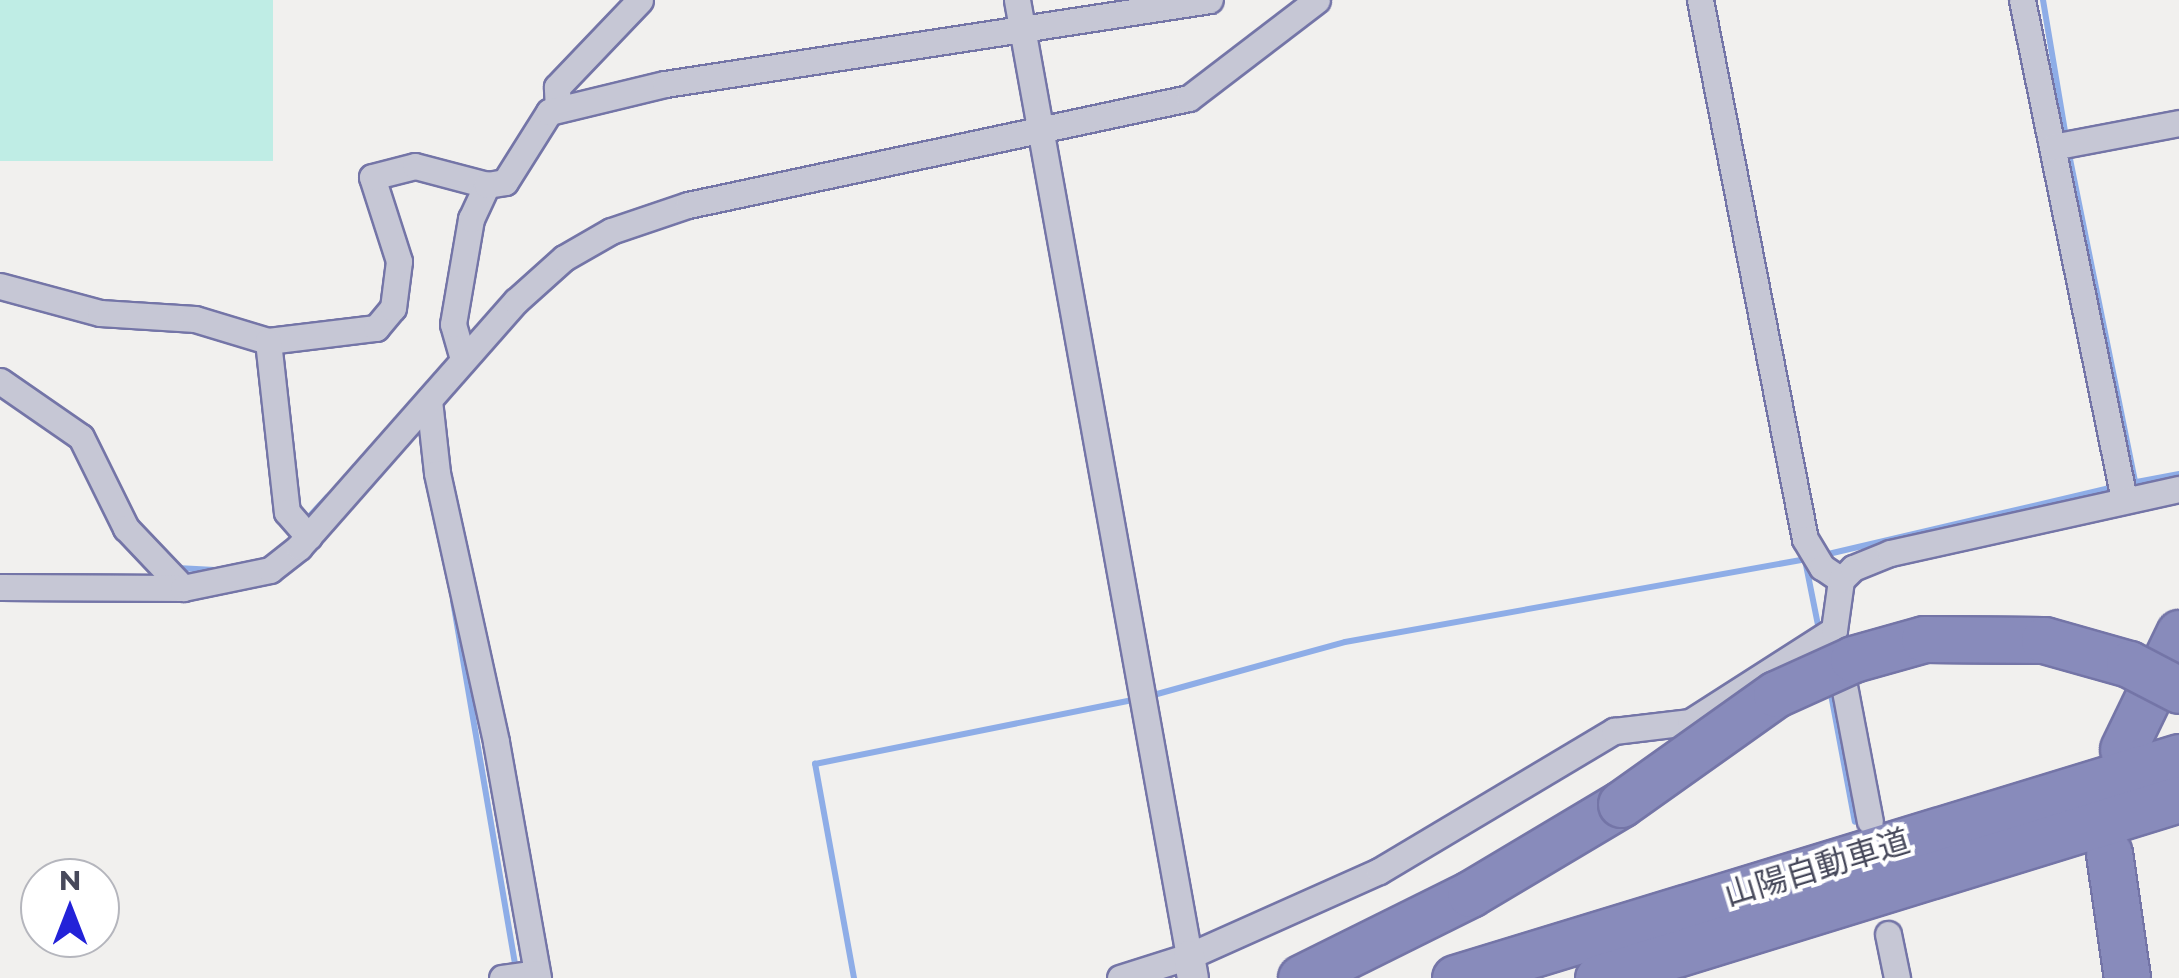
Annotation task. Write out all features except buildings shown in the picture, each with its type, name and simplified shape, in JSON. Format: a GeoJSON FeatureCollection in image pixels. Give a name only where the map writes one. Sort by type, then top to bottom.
{"type":"FeatureCollection","features":[{"type":"Feature","properties":{"kind":"highway"},"geometry":{"type":"LineString","coordinates":[[2123,749],[2179,633]]}},
{"type":"Feature","properties":{"kind":"highway"},"geometry":{"type":"LineString","coordinates":[[1301,978],[1470,894],[1620,804],[1776,694],[1852,660],[1924,639],[1993,634],[2044,640],[2130,664],[2179,690]]}},
{"type":"Feature","properties":{"kind":"highway","name":"山陽自動車道"},"geometry":{"type":"LineString","coordinates":[[1455,978],[2179,757]]}},
{"type":"Feature","properties":{"kind":"highway","name":"山陽自動車道"},"geometry":{"type":"LineString","coordinates":[[1598,978],[2179,799]]}},
{"type":"Feature","properties":{"kind":"highway"},"geometry":{"type":"LineString","coordinates":[[2109,854],[2127,978]]}},
{"type":"Feature","properties":{"kind":"street"},"geometry":{"type":"LineString","coordinates":[[556,104],[556,86],[640,0]]}},
{"type":"Feature","properties":{"kind":"street"},"geometry":{"type":"LineString","coordinates":[[464,359],[453,324],[472,219],[556,104],[1022,19],[1210,0]]}},
{"type":"Feature","properties":{"kind":"street"},"geometry":{"type":"LineString","coordinates":[[0,587],[183,588],[270,570],[464,359],[564,258],[644,217],[1040,135],[1188,98],[1317,0]]}},
{"type":"Feature","properties":{"kind":"street"},"geometry":{"type":"LineString","coordinates":[[1700,0],[1804,538],[1841,580]]}},
{"type":"Feature","properties":{"kind":"street"},"geometry":{"type":"LineString","coordinates":[[2022,0],[2062,145],[2122,489]]}},
{"type":"Feature","properties":{"kind":"street"},"geometry":{"type":"LineString","coordinates":[[1022,19],[1191,967]]}},
{"type":"Feature","properties":{"kind":"street"},"geometry":{"type":"LineString","coordinates":[[2062,145],[2179,123]]}},
{"type":"Feature","properties":{"kind":"street"},"geometry":{"type":"LineString","coordinates":[[0,286],[100,313],[195,319],[268,341],[314,331],[356,332],[388,321],[398,261],[372,177],[415,166],[494,184]]}},
{"type":"Feature","properties":{"kind":"street"},"geometry":{"type":"LineString","coordinates":[[268,341],[287,512],[303,531]]}},
{"type":"Feature","properties":{"kind":"street"},"geometry":{"type":"LineString","coordinates":[[0,382],[81,437],[126,528],[183,588]]}},
{"type":"Feature","properties":{"kind":"street"},"geometry":{"type":"LineString","coordinates":[[429,400],[437,473],[496,742],[522,976]]}},
{"type":"Feature","properties":{"kind":"street"},"geometry":{"type":"LineString","coordinates":[[1870,821],[1834,630],[1841,580],[1853,568],[1890,553],[2122,489],[2179,488]]}},
{"type":"Feature","properties":{"kind":"street"},"geometry":{"type":"LineString","coordinates":[[1120,978],[1191,967],[1379,871],[1614,731],[1690,722],[1834,630]]}},
{"type":"Feature","properties":{"kind":"street"},"geometry":{"type":"LineString","coordinates":[[1888,934],[1898,978]]}},
{"type":"Feature","properties":{"kind":"shaded area"},"geometry":{"type":"Polygon","coordinates":[[[0,0],[273,0],[273,161],[0,161],[0,0]]]}},
{"type":"Feature","properties":{"kind":"waterway"},"geometry":{"type":"LineString","coordinates":[[2043,0],[2066,137]]}},
{"type":"Feature","properties":{"kind":"waterway"},"geometry":{"type":"LineString","coordinates":[[2068,149],[2135,482]]}},
{"type":"Feature","properties":{"kind":"waterway"},"geometry":{"type":"LineString","coordinates":[[9,373],[72,417]]}},
{"type":"Feature","properties":{"kind":"waterway"},"geometry":{"type":"LineString","coordinates":[[2126,484],[2179,474]]}},
{"type":"Feature","properties":{"kind":"waterway"},"geometry":{"type":"LineString","coordinates":[[1824,555],[2114,487]]}},
{"type":"Feature","properties":{"kind":"waterway"},"geometry":{"type":"LineString","coordinates":[[305,521],[327,497]]}},
{"type":"Feature","properties":{"kind":"waterway"},"geometry":{"type":"LineString","coordinates":[[1150,696],[1345,642],[1807,559]]}},
{"type":"Feature","properties":{"kind":"waterway"},"geometry":{"type":"LineString","coordinates":[[1805,560],[1818,625]]}},
{"type":"Feature","properties":{"kind":"waterway"},"geometry":{"type":"LineString","coordinates":[[177,568],[215,570]]}},
{"type":"Feature","properties":{"kind":"waterway"},"geometry":{"type":"LineString","coordinates":[[453,601],[516,968]]}},
{"type":"Feature","properties":{"kind":"waterway"},"geometry":{"type":"LineString","coordinates":[[1830,689],[1855,822]]}},
{"type":"Feature","properties":{"kind":"waterway"},"geometry":{"type":"LineString","coordinates":[[854,978],[815,764],[1138,699]]}}]}
